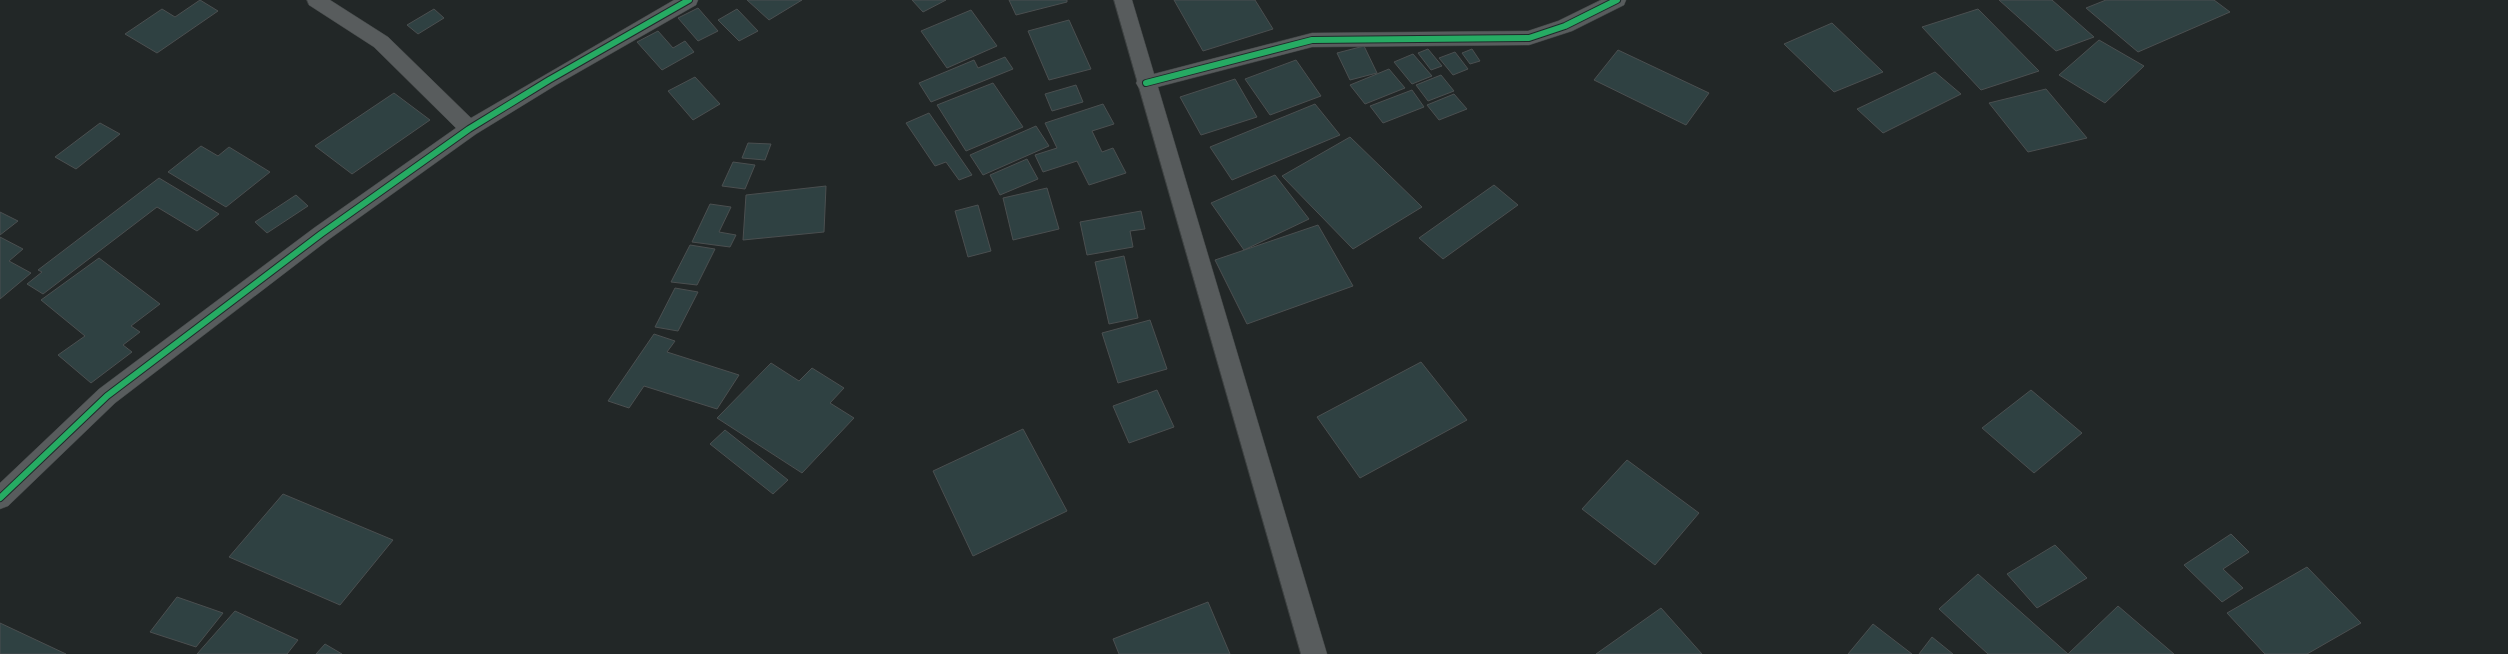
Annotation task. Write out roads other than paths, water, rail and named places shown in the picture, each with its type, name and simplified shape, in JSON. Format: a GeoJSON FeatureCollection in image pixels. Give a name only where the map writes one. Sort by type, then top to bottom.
{"type":"FeatureCollection","features":[{"type":"Feature","properties":{"kind":"street"},"geometry":{"type":"LineString","coordinates":[[316,0],[381,42],[469,129]]}},
{"type":"Feature","properties":{"kind":"street"},"geometry":{"type":"LineString","coordinates":[[0,498],[107,396],[321,234],[469,129],[549,80],[689,0]]}},
{"type":"Feature","properties":{"kind":"street"},"geometry":{"type":"LineString","coordinates":[[1122,0],[1314,654]]}},
{"type":"Feature","properties":{"kind":"street"},"geometry":{"type":"LineString","coordinates":[[1146,83],[1312,40],[1529,38],[1564,26],[1617,0]]}}]}
